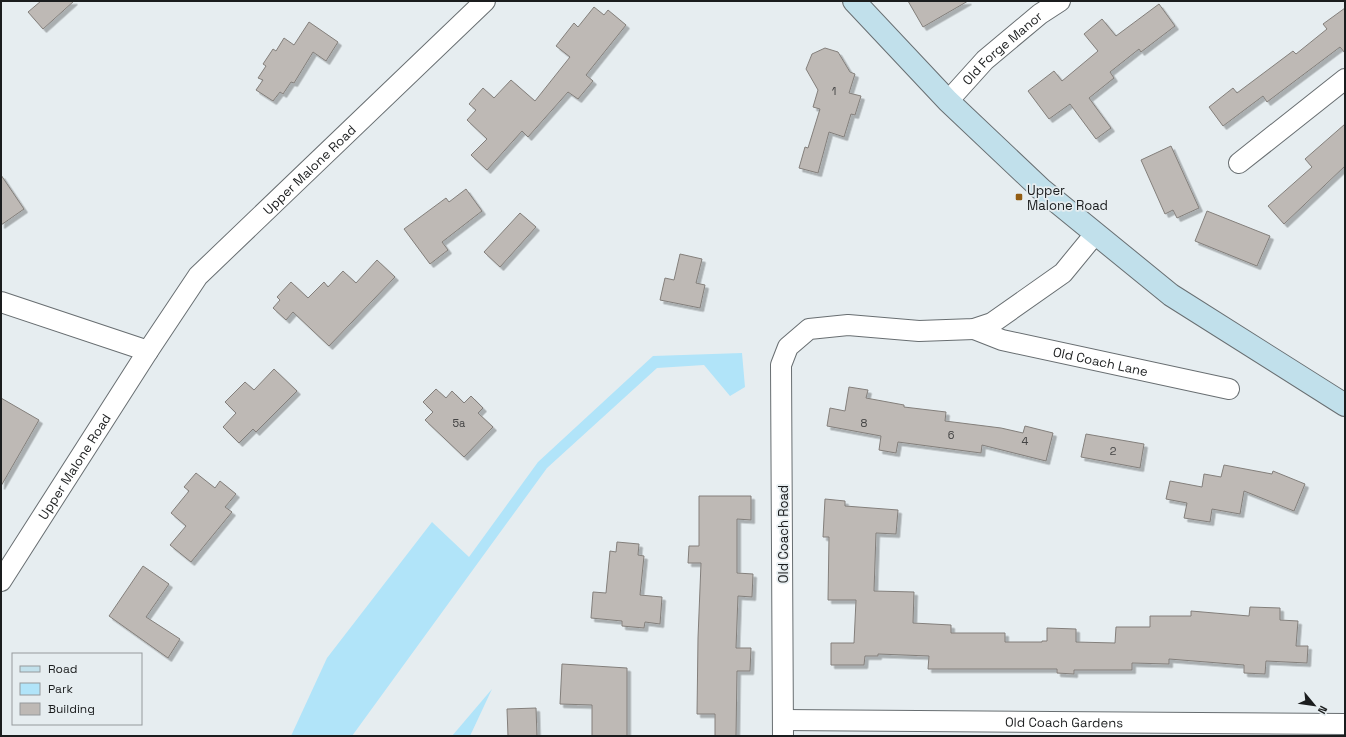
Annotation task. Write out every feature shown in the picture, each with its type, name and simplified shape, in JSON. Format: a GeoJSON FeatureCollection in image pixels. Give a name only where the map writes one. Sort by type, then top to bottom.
{"type":"FeatureCollection","features":[{"type":"Feature","properties":{"kind":"main road"},"geometry":{"type":"LineString","coordinates":[[854,1],[948,100],[1041,189],[1095,234],[1171,295],[1345,405]]}},
{"type":"Feature","properties":{"kind":"street","name":"Upper Malone Road"},"geometry":{"type":"LineString","coordinates":[[1,581],[148,351],[198,276],[485,1]]}},
{"type":"Feature","properties":{"kind":"street","name":"Old Forge Manor"},"geometry":{"type":"LineString","coordinates":[[948,100],[985,60],[1040,14],[1060,1]]}},
{"type":"Feature","properties":{"kind":"street"},"geometry":{"type":"LineString","coordinates":[[1239,163],[1345,79]]}},
{"type":"Feature","properties":{"kind":"street","name":"Old Coach Lane"},"geometry":{"type":"LineString","coordinates":[[799,338],[810,329],[848,325],[919,331],[974,329],[992,322],[1063,273],[1095,234]]}},
{"type":"Feature","properties":{"kind":"street"},"geometry":{"type":"LineString","coordinates":[[1,302],[148,351]]}},
{"type":"Feature","properties":{"kind":"street","name":"Old Coach Lane"},"geometry":{"type":"LineString","coordinates":[[974,329],[1002,340],[1229,389]]}},
{"type":"Feature","properties":{"kind":"street","name":"Old Coach Road"},"geometry":{"type":"LineString","coordinates":[[783,728],[781,365],[788,347],[799,338]]}},
{"type":"Feature","properties":{"kind":"street","name":"Old Coach Gardens"},"geometry":{"type":"LineString","coordinates":[[783,728],[1093,729],[1345,724]]}},
{"type":"Feature","properties":{"kind":"green space"},"geometry":{"type":"Polygon","coordinates":[[[742,353],[745,387],[730,396],[704,365],[657,368],[547,468],[352,736],[291,736],[327,658],[432,522],[469,557],[538,462],[653,356],[742,353]]]}},
{"type":"Feature","properties":{"kind":"green space"},"geometry":{"type":"Polygon","coordinates":[[[492,689],[470,736],[452,736],[492,689]]]}},
{"type":"Feature","properties":{"kind":"building"},"geometry":{"type":"Polygon","coordinates":[[[41,1],[74,1],[43,29],[28,12],[41,1]]]}},
{"type":"Feature","properties":{"kind":"building"},"geometry":{"type":"Polygon","coordinates":[[[908,1],[968,1],[923,27],[908,1]]]}},
{"type":"Feature","properties":{"kind":"building"},"geometry":{"type":"Polygon","coordinates":[[[1159,4],[1175,26],[1141,52],[1139,49],[1110,72],[1114,78],[1089,98],[1111,128],[1096,139],[1070,104],[1049,119],[1028,91],[1054,71],[1062,81],[1098,51],[1084,34],[1102,19],[1116,36],[1159,4]]]}},
{"type":"Feature","properties":{"kind":"building"},"geometry":{"type":"Polygon","coordinates":[[[594,7],[604,15],[608,10],[626,25],[586,75],[593,81],[578,99],[568,92],[528,137],[522,131],[487,170],[471,155],[487,139],[467,120],[476,110],[469,104],[483,88],[494,98],[511,80],[535,101],[570,57],[556,46],[574,23],[578,27],[594,7]]]}},
{"type":"Feature","properties":{"kind":"building"},"geometry":{"type":"Polygon","coordinates":[[[1345,8],[1345,53],[1340,47],[1267,102],[1263,96],[1223,126],[1209,107],[1233,88],[1237,93],[1293,51],[1296,54],[1327,29],[1323,24],[1345,8]]]}},
{"type":"Feature","properties":{"kind":"building"},"geometry":{"type":"Polygon","coordinates":[[[309,22],[338,42],[326,61],[313,52],[294,83],[291,82],[283,94],[280,92],[273,101],[256,90],[263,80],[258,78],[266,66],[263,64],[273,49],[276,51],[284,38],[294,45],[309,22]]]}},
{"type":"Feature","properties":{"kind":"building"},"geometry":{"type":"Polygon","coordinates":[[[825,48],[838,52],[850,72],[855,74],[849,93],[861,96],[855,115],[851,114],[844,137],[829,132],[818,173],[799,168],[805,147],[808,148],[820,109],[813,107],[818,90],[806,69],[812,54],[825,48]]]}},
{"type":"Feature","properties":{"kind":"building"},"geometry":{"type":"Polygon","coordinates":[[[1345,124],[1345,166],[1284,224],[1268,206],[1312,167],[1305,159],[1345,124]]]}},
{"type":"Feature","properties":{"kind":"building"},"geometry":{"type":"Polygon","coordinates":[[[1171,146],[1199,208],[1177,218],[1173,210],[1165,214],[1141,160],[1171,146]]]}},
{"type":"Feature","properties":{"kind":"building"},"geometry":{"type":"Polygon","coordinates":[[[1,175],[24,209],[1,225],[1,175]]]}},
{"type":"Feature","properties":{"kind":"building"},"geometry":{"type":"Polygon","coordinates":[[[466,189],[482,211],[442,242],[448,250],[430,264],[404,229],[446,198],[449,202],[466,189]]]}},
{"type":"Feature","properties":{"kind":"building"},"geometry":{"type":"Polygon","coordinates":[[[1207,211],[1270,236],[1257,266],[1195,241],[1207,211]]]}},
{"type":"Feature","properties":{"kind":"building"},"geometry":{"type":"Polygon","coordinates":[[[520,213],[536,227],[500,267],[484,252],[520,213]]]}},
{"type":"Feature","properties":{"kind":"building"},"geometry":{"type":"Polygon","coordinates":[[[680,254],[702,259],[696,283],[705,285],[700,308],[660,300],[665,278],[674,280],[680,254]]]}},
{"type":"Feature","properties":{"kind":"building"},"geometry":{"type":"Polygon","coordinates":[[[377,260],[395,277],[329,346],[293,312],[286,320],[273,308],[280,300],[277,297],[291,282],[308,298],[324,282],[328,287],[343,271],[356,283],[377,260]]]}},
{"type":"Feature","properties":{"kind":"building"},"geometry":{"type":"Polygon","coordinates":[[[274,369],[297,391],[256,432],[253,429],[239,443],[223,427],[236,413],[225,402],[245,382],[254,390],[274,369]]]}},
{"type":"Feature","properties":{"kind":"building"},"geometry":{"type":"Polygon","coordinates":[[[849,387],[868,390],[866,398],[904,405],[904,407],[946,412],[945,421],[1001,428],[1023,433],[1025,426],[1053,433],[1046,461],[982,445],[981,453],[898,442],[896,453],[879,450],[881,436],[827,426],[830,408],[845,411],[849,387]]]}},
{"type":"Feature","properties":{"kind":"building"},"geometry":{"type":"Polygon","coordinates":[[[436,389],[446,398],[452,391],[464,403],[471,396],[483,408],[478,413],[493,427],[464,457],[425,420],[433,412],[423,402],[436,389]]]}},
{"type":"Feature","properties":{"kind":"building"},"geometry":{"type":"Polygon","coordinates":[[[1,398],[39,420],[1,486],[1,398]]]}},
{"type":"Feature","properties":{"kind":"building"},"geometry":{"type":"Polygon","coordinates":[[[1086,434],[1144,444],[1140,468],[1081,457],[1086,434]]]}},
{"type":"Feature","properties":{"kind":"building"},"geometry":{"type":"Polygon","coordinates":[[[1224,465],[1272,474],[1273,471],[1305,484],[1294,511],[1244,491],[1240,514],[1212,509],[1210,522],[1184,518],[1187,503],[1166,499],[1170,481],[1202,487],[1204,474],[1221,477],[1224,465]]]}},
{"type":"Feature","properties":{"kind":"building"},"geometry":{"type":"Polygon","coordinates":[[[196,473],[215,488],[220,481],[236,494],[225,507],[232,512],[191,562],[170,545],[186,526],[171,513],[189,491],[184,487],[196,473]]]}},
{"type":"Feature","properties":{"kind":"building"},"geometry":{"type":"Polygon","coordinates":[[[699,496],[751,496],[751,520],[737,519],[737,573],[753,574],[752,597],[738,596],[736,648],[751,648],[750,671],[737,671],[736,736],[715,736],[715,714],[697,714],[701,563],[688,563],[689,546],[699,546],[699,496]]]}},
{"type":"Feature","properties":{"kind":"building"},"geometry":{"type":"Polygon","coordinates":[[[825,499],[845,501],[845,506],[898,510],[896,534],[876,533],[874,591],[914,592],[913,623],[951,625],[951,633],[1005,633],[1005,642],[1042,642],[1047,641],[1047,628],[1076,629],[1076,642],[1115,643],[1116,627],[1150,627],[1150,616],[1191,616],[1191,611],[1249,616],[1250,607],[1280,608],[1280,620],[1298,621],[1296,646],[1308,646],[1307,663],[1266,661],[1265,674],[1244,673],[1244,665],[1169,659],[1169,664],[1132,663],[1132,670],[1074,670],[1074,674],[1057,673],[1057,669],[928,669],[929,656],[878,654],[878,656],[865,656],[864,665],[831,665],[831,643],[854,643],[856,600],[828,600],[829,537],[823,537],[825,499]]]}},
{"type":"Feature","properties":{"kind":"building"},"geometry":{"type":"Polygon","coordinates":[[[617,542],[639,544],[638,555],[644,556],[640,595],[662,597],[660,624],[645,622],[644,628],[622,626],[622,621],[591,618],[593,592],[606,593],[610,551],[616,552],[617,542]]]}},
{"type":"Feature","properties":{"kind":"building"},"geometry":{"type":"Polygon","coordinates":[[[143,566],[169,584],[146,617],[180,639],[168,658],[109,616],[143,566]]]}},
{"type":"Feature","properties":{"kind":"building"},"geometry":{"type":"Polygon","coordinates":[[[562,664],[627,668],[627,736],[592,736],[592,705],[560,704],[562,664]]]}},
{"type":"Feature","properties":{"kind":"building"},"geometry":{"type":"Polygon","coordinates":[[[536,708],[537,736],[508,736],[507,709],[536,708]]]}},
{"type":"Feature","properties":{"kind":"place","name":"Upper Malone Road"},"geometry":{"type":"Point","coordinates":[1019,197]}}]}
